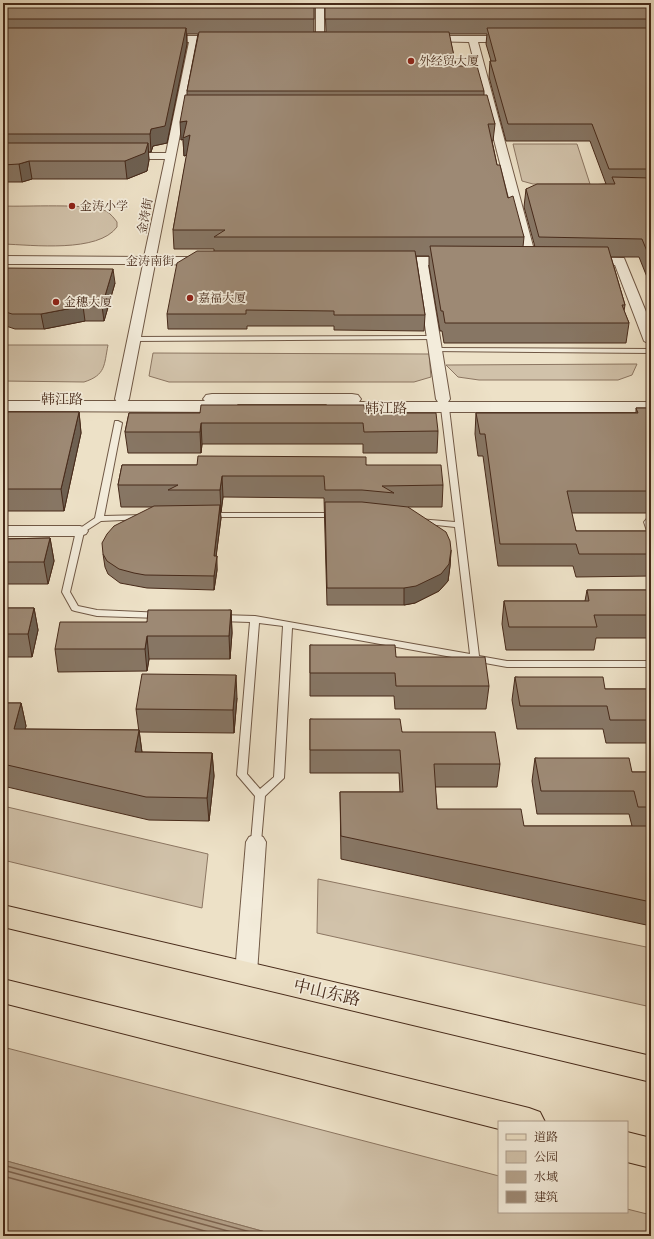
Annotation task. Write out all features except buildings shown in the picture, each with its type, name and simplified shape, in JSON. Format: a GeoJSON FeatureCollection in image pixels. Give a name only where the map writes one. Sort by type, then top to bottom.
{"type":"FeatureCollection","features":[{"type":"Feature","properties":{"kind":"main road","name":"中山东路"},"geometry":{"type":"LineString","coordinates":[[3,916],[651,1069]]}},
{"type":"Feature","properties":{"kind":"main road"},"geometry":{"type":"LineString","coordinates":[[3,991],[525,1121]]}},
{"type":"Feature","properties":{"kind":"main road"},"geometry":{"type":"LineString","coordinates":[[628,1146],[651,1152]]}},
{"type":"Feature","properties":{"kind":"street"},"geometry":{"type":"LineString","coordinates":[[320,3],[320,39]]}},
{"type":"Feature","properties":{"kind":"street"},"geometry":{"type":"LineString","coordinates":[[154,39],[233,39]]}},
{"type":"Feature","properties":{"kind":"street","name":"金涛街"},"geometry":{"type":"LineString","coordinates":[[120,410],[170,156],[184,107],[194,39]]}},
{"type":"Feature","properties":{"kind":"street"},"geometry":{"type":"LineString","coordinates":[[420,39],[520,39]]}},
{"type":"Feature","properties":{"kind":"street"},"geometry":{"type":"LineString","coordinates":[[474,39],[487,107],[516,190],[531,261]]}},
{"type":"Feature","properties":{"kind":"street"},"geometry":{"type":"LineString","coordinates":[[115,156],[170,156]]}},
{"type":"Feature","properties":{"kind":"street","name":"金涛南街"},"geometry":{"type":"LineString","coordinates":[[3,260],[213,261]]}},
{"type":"Feature","properties":{"kind":"street"},"geometry":{"type":"LineString","coordinates":[[381,261],[468,261]]}},
{"type":"Feature","properties":{"kind":"street"},"geometry":{"type":"LineString","coordinates":[[421,261],[444,404]]}},
{"type":"Feature","properties":{"kind":"street"},"geometry":{"type":"LineString","coordinates":[[515,261],[546,261]]}},
{"type":"Feature","properties":{"kind":"street"},"geometry":{"type":"LineString","coordinates":[[575,261],[620,261],[651,341]]}},
{"type":"Feature","properties":{"kind":"street","name":"韩江路"},"geometry":{"type":"LineString","coordinates":[[3,398],[120,410]]}},
{"type":"Feature","properties":{"kind":"street","name":"韩江路"},"geometry":{"type":"LineString","coordinates":[[3,406],[120,410],[651,399]]}},
{"type":"Feature","properties":{"kind":"street","name":"韩江路"},"geometry":{"type":"LineString","coordinates":[[444,404],[651,407]]}},
{"type":"Feature","properties":{"kind":"street"},"geometry":{"type":"LineString","coordinates":[[3,530],[80,531]]}},
{"type":"Feature","properties":{"kind":"street"},"geometry":{"type":"LineString","coordinates":[[246,973],[256,842]]}},
{"type":"Feature","properties":{"kind":"lane"},"geometry":{"type":"LineString","coordinates":[[134,339],[434,344],[651,351]]}},
{"type":"Feature","properties":{"kind":"lane"},"geometry":{"type":"LineString","coordinates":[[444,404],[475,658]]}},
{"type":"Feature","properties":{"kind":"lane"},"geometry":{"type":"LineString","coordinates":[[99,519],[120,410]]}},
{"type":"Feature","properties":{"kind":"lane"},"geometry":{"type":"LineString","coordinates":[[203,515],[346,515]]}},
{"type":"Feature","properties":{"kind":"lane"},"geometry":{"type":"LineString","coordinates":[[155,516],[99,519],[80,531],[66,592],[75,608],[97,613],[168,616]]}},
{"type":"Feature","properties":{"kind":"lane"},"geometry":{"type":"LineString","coordinates":[[651,519],[648,522],[651,531]]}},
{"type":"Feature","properties":{"kind":"lane"},"geometry":{"type":"LineString","coordinates":[[407,520],[459,525]]}},
{"type":"Feature","properties":{"kind":"lane"},"geometry":{"type":"LineString","coordinates":[[207,617],[255,619],[288,624],[507,664],[651,664]]}},
{"type":"Feature","properties":{"kind":"lane"},"geometry":{"type":"LineString","coordinates":[[255,619],[242,775],[260,795]]}},
{"type":"Feature","properties":{"kind":"lane"},"geometry":{"type":"LineString","coordinates":[[256,842],[260,795],[279,778],[288,624]]}},
{"type":"Feature","properties":{"kind":"green space"},"geometry":{"type":"Polygon","coordinates":[[[513,144],[577,144],[590,184],[533,184],[522,181],[513,144]]]}},
{"type":"Feature","properties":{"kind":"green space"},"geometry":{"type":"Polygon","coordinates":[[[3,206],[72,206],[98,209],[106,211],[111,215],[117,222],[117,227],[108,235],[95,241],[80,244],[47,246],[3,244],[3,206]]]}},
{"type":"Feature","properties":{"kind":"green space"},"geometry":{"type":"Polygon","coordinates":[[[3,345],[108,345],[103,368],[96,376],[84,382],[3,381],[3,345]]]}},
{"type":"Feature","properties":{"kind":"green space"},"geometry":{"type":"Polygon","coordinates":[[[153,353],[429,354],[431,377],[414,382],[169,382],[149,376],[153,353]]]}},
{"type":"Feature","properties":{"kind":"green space"},"geometry":{"type":"Polygon","coordinates":[[[637,364],[632,375],[618,380],[479,380],[458,377],[446,365],[637,364]]]}},
{"type":"Feature","properties":{"kind":"green space"},"geometry":{"type":"Polygon","coordinates":[[[3,806],[208,854],[202,908],[3,860],[3,806]]]}},
{"type":"Feature","properties":{"kind":"green space"},"geometry":{"type":"Polygon","coordinates":[[[318,879],[651,948],[651,1007],[317,933],[318,879]]]}},
{"type":"Feature","properties":{"kind":"green space"},"geometry":{"type":"Polygon","coordinates":[[[3,1047],[498,1176],[498,1213],[628,1213],[628,1209],[651,1215],[651,1236],[280,1236],[3,1160],[3,1047]]]}},
{"type":"Feature","properties":{"kind":"water"},"geometry":{"type":"Polygon","coordinates":[[[3,1160],[280,1236],[3,1236],[3,1160]]]}},
{"type":"Feature","properties":{"kind":"place","name":"外经贸大厦"},"geometry":{"type":"Point","coordinates":[411,61]}},
{"type":"Feature","properties":{"kind":"place","name":"金涛小学"},"geometry":{"type":"Point","coordinates":[72,206]}},
{"type":"Feature","properties":{"kind":"place","name":"嘉福大厦"},"geometry":{"type":"Point","coordinates":[190,298]}},
{"type":"Feature","properties":{"kind":"place","name":"金穗大厦"},"geometry":{"type":"Point","coordinates":[56,302]}}]}
